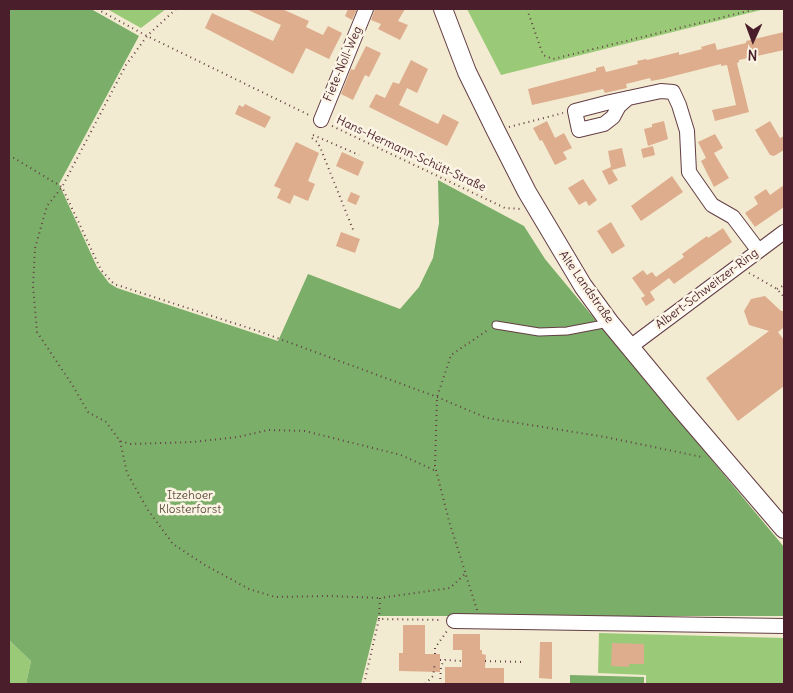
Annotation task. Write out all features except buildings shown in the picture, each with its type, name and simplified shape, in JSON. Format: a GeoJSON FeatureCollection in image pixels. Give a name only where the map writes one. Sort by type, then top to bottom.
{"type":"FeatureCollection","features":[{"type":"Feature","properties":{"kind":"street","name":"Fiete-Noll-Weg"},"geometry":{"type":"LineString","coordinates":[[320,120],[366,9]]}},
{"type":"Feature","properties":{"kind":"street","name":"Alte Landstraße"},"geometry":{"type":"LineString","coordinates":[[443,9],[467,72],[496,131],[536,207],[576,275],[610,323],[784,529]]}},
{"type":"Feature","properties":{"kind":"street"},"geometry":{"type":"LineString","coordinates":[[628,98],[604,124],[579,130],[575,111],[628,98],[661,91],[673,92],[679,105],[686,131],[689,172],[712,206],[734,219],[758,250]]}},
{"type":"Feature","properties":{"kind":"street","name":"Albert-Schweitzer-Ring"},"geometry":{"type":"LineString","coordinates":[[630,347],[784,232]]}},
{"type":"Feature","properties":{"kind":"street"},"geometry":{"type":"LineString","coordinates":[[454,621],[784,626]]}},
{"type":"Feature","properties":{"kind":"lane"},"geometry":{"type":"LineString","coordinates":[[496,325],[539,332],[567,331],[610,323]]}},
{"type":"Feature","properties":{"kind":"path","name":"Hans-Hermann-Schütt-Straße"},"geometry":{"type":"LineString","coordinates":[[97,9],[147,36],[505,208],[536,207]]}},
{"type":"Feature","properties":{"kind":"path"},"geometry":{"type":"LineString","coordinates":[[176,9],[147,36],[126,65],[62,187],[47,206],[35,248],[33,286],[37,332],[88,412],[106,422],[120,441],[127,473],[148,510],[173,544],[205,565],[248,589],[275,596],[380,598],[450,588],[466,574]]}},
{"type":"Feature","properties":{"kind":"path"},"geometry":{"type":"LineString","coordinates":[[527,9],[543,56],[553,59],[756,9]]}},
{"type":"Feature","properties":{"kind":"path"},"geometry":{"type":"LineString","coordinates":[[496,131],[575,111]]}},
{"type":"Feature","properties":{"kind":"path"},"geometry":{"type":"LineString","coordinates":[[313,135],[359,155]]}},
{"type":"Feature","properties":{"kind":"path"},"geometry":{"type":"LineString","coordinates":[[312,138],[320,147],[354,232]]}},
{"type":"Feature","properties":{"kind":"path"},"geometry":{"type":"LineString","coordinates":[[9,155],[62,187],[101,270],[114,284],[261,332],[437,397],[487,418],[605,437],[727,462]]}},
{"type":"Feature","properties":{"kind":"path"},"geometry":{"type":"LineString","coordinates":[[740,264],[753,276],[777,289],[784,297]]}},
{"type":"Feature","properties":{"kind":"path"},"geometry":{"type":"LineString","coordinates":[[777,289],[784,284]]}},
{"type":"Feature","properties":{"kind":"path"},"geometry":{"type":"LineString","coordinates":[[481,622],[449,521],[436,470],[437,397],[451,355],[496,325]]}},
{"type":"Feature","properties":{"kind":"path"},"geometry":{"type":"LineString","coordinates":[[120,441],[131,444],[193,442],[238,437],[268,430],[305,431],[401,456],[436,470]]}},
{"type":"Feature","properties":{"kind":"path"},"geometry":{"type":"LineString","coordinates":[[364,684],[379,619],[380,598]]}},
{"type":"Feature","properties":{"kind":"path"},"geometry":{"type":"LineString","coordinates":[[379,619],[454,621]]}},
{"type":"Feature","properties":{"kind":"path"},"geometry":{"type":"LineString","coordinates":[[435,654],[435,648],[454,621]]}},
{"type":"Feature","properties":{"kind":"path"},"geometry":{"type":"LineString","coordinates":[[440,660],[462,660]]}},
{"type":"Feature","properties":{"kind":"path"},"geometry":{"type":"LineString","coordinates":[[440,684],[441,667],[445,660]]}},
{"type":"Feature","properties":{"kind":"path"},"geometry":{"type":"LineString","coordinates":[[486,661],[524,662]]}},
{"type":"Feature","properties":{"kind":"path"},"geometry":{"type":"LineString","coordinates":[[425,684],[433,676],[435,663]]}},
{"type":"Feature","properties":{"kind":"green space","name":"Itzehoer Klosterforst"},"geometry":{"type":"Polygon","coordinates":[[[9,9],[91,9],[139,36],[59,184],[97,267],[109,283],[117,288],[278,341],[308,274],[400,309],[419,287],[433,258],[439,223],[438,180],[524,226],[545,259],[784,547],[784,616],[378,616],[361,684],[26,684],[31,661],[9,640],[9,9]]]}},
{"type":"Feature","properties":{"kind":"green space"},"geometry":{"type":"Polygon","coordinates":[[[107,9],[166,9],[141,28],[107,9]]]}},
{"type":"Feature","properties":{"kind":"green space"},"geometry":{"type":"Polygon","coordinates":[[[467,9],[765,9],[501,75],[467,9]]]}},
{"type":"Feature","properties":{"kind":"green space"},"geometry":{"type":"Polygon","coordinates":[[[599,633],[784,638],[784,684],[646,684],[646,675],[598,673],[599,633]]]}},
{"type":"Feature","properties":{"kind":"green space"},"geometry":{"type":"Polygon","coordinates":[[[9,640],[31,661],[26,684],[9,684],[9,640]]]}},
{"type":"Feature","properties":{"kind":"green space"},"geometry":{"type":"Polygon","coordinates":[[[570,675],[644,677],[644,684],[570,684],[570,675]]]}}]}
